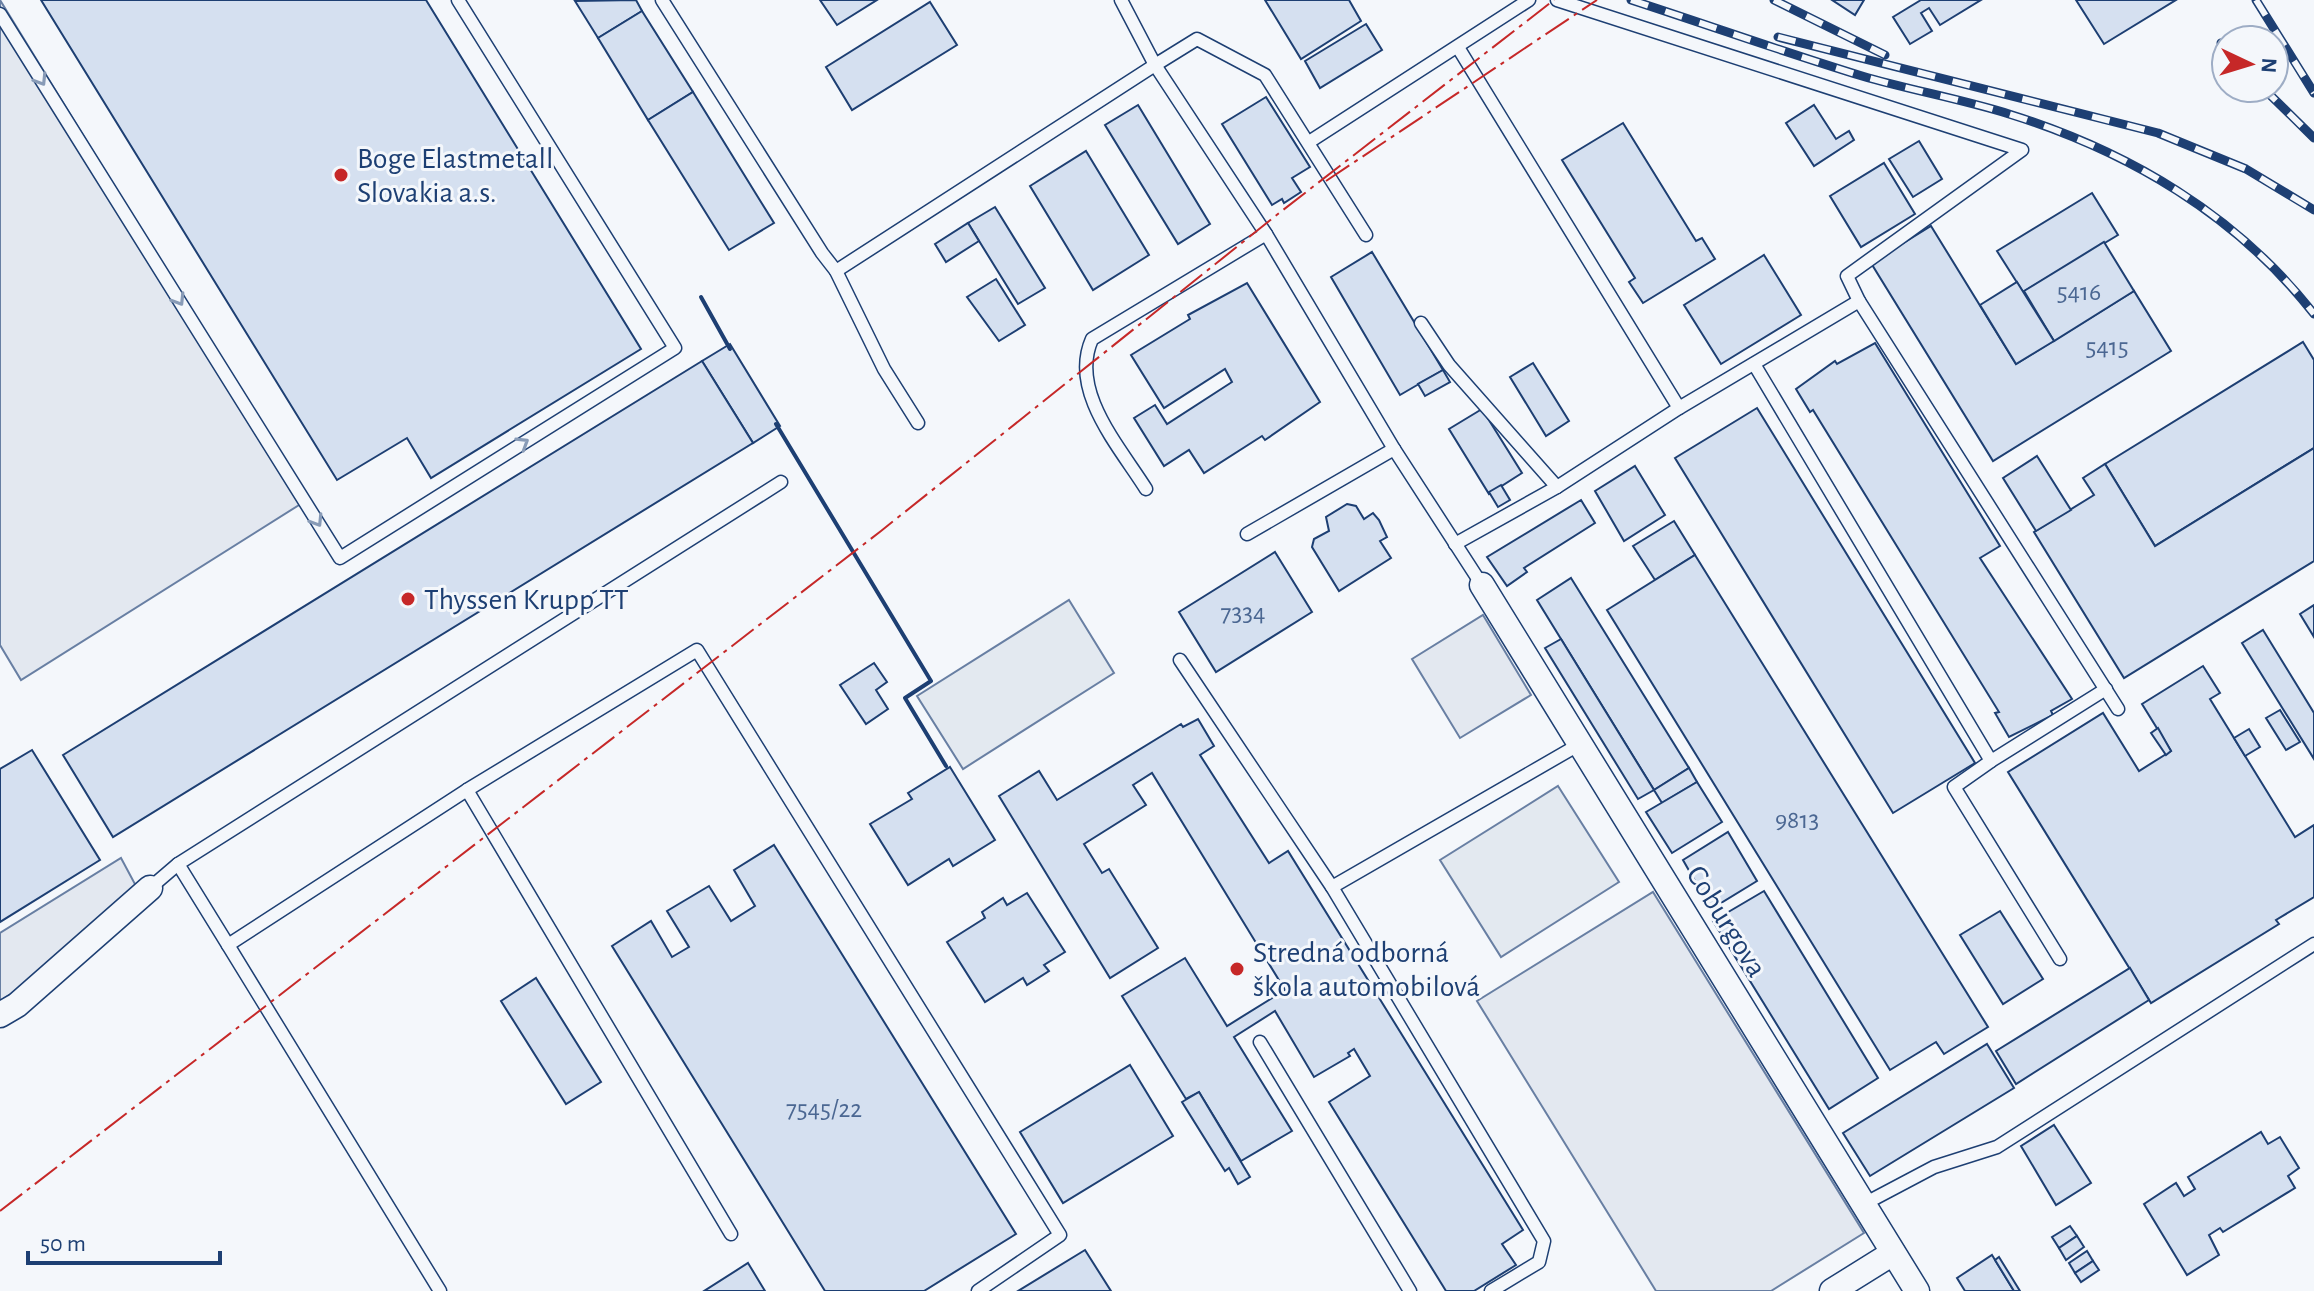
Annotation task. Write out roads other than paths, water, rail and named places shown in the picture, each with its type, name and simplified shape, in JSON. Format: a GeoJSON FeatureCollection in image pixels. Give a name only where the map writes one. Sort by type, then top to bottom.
{"type":"FeatureCollection","features":[{"type":"Feature","properties":{"kind":"street","name":"Coburgova"},"geometry":{"type":"LineString","coordinates":[[1482,585],[1917,1291]]}},
{"type":"Feature","properties":{"kind":"street"},"geometry":{"type":"LineString","coordinates":[[0,1015],[17,1005],[150,888]]}},
{"type":"Feature","properties":{"kind":"street"},"geometry":{"type":"LineString","coordinates":[[1832,1291],[1893,1253]]}},
{"type":"Feature","properties":{"kind":"lane"},"geometry":{"type":"LineString","coordinates":[[0,14],[340,558],[675,348],[458,0]]}},
{"type":"Feature","properties":{"kind":"lane"},"geometry":{"type":"LineString","coordinates":[[662,0],[836,271],[884,369],[918,423]]}},
{"type":"Feature","properties":{"kind":"lane"},"geometry":{"type":"LineString","coordinates":[[1121,0],[1155,65],[1266,234],[1394,449],[1482,585]]}},
{"type":"Feature","properties":{"kind":"lane"},"geometry":{"type":"LineString","coordinates":[[1309,142],[1459,49],[1529,0]]}},
{"type":"Feature","properties":{"kind":"lane"},"geometry":{"type":"LineString","coordinates":[[1557,0],[2022,150],[1847,276],[1859,301],[2118,709]]}},
{"type":"Feature","properties":{"kind":"lane"},"geometry":{"type":"LineString","coordinates":[[836,271],[1197,39],[1265,75],[1366,235]]}},
{"type":"Feature","properties":{"kind":"lane"},"geometry":{"type":"LineString","coordinates":[[1459,49],[1679,408]]}},
{"type":"Feature","properties":{"kind":"lane"},"geometry":{"type":"LineString","coordinates":[[1146,489],[1107,427],[1085,383],[1084,356],[1092,339],[1266,234]]}},
{"type":"Feature","properties":{"kind":"lane"},"geometry":{"type":"LineString","coordinates":[[1455,544],[1557,487],[1679,408],[1859,301]]}},
{"type":"Feature","properties":{"kind":"lane"},"geometry":{"type":"LineString","coordinates":[[1421,323],[1449,365],[1557,487]]}},
{"type":"Feature","properties":{"kind":"lane"},"geometry":{"type":"LineString","coordinates":[[1754,364],[1991,761]]}},
{"type":"Feature","properties":{"kind":"lane"},"geometry":{"type":"LineString","coordinates":[[1247,534],[1394,449]]}},
{"type":"Feature","properties":{"kind":"lane"},"geometry":{"type":"LineString","coordinates":[[150,888],[178,864],[781,482]]}},
{"type":"Feature","properties":{"kind":"lane"},"geometry":{"type":"LineString","coordinates":[[228,945],[467,790],[697,650],[1060,1235],[978,1291]]}},
{"type":"Feature","properties":{"kind":"lane"},"geometry":{"type":"LineString","coordinates":[[1180,660],[1332,887],[1544,1241],[1539,1262],[1491,1291]]}},
{"type":"Feature","properties":{"kind":"lane"},"geometry":{"type":"LineString","coordinates":[[2060,959],[1954,787],[2106,689]]}},
{"type":"Feature","properties":{"kind":"lane"},"geometry":{"type":"LineString","coordinates":[[1332,887],[1580,744]]}},
{"type":"Feature","properties":{"kind":"lane"},"geometry":{"type":"LineString","coordinates":[[467,790],[731,1234]]}},
{"type":"Feature","properties":{"kind":"lane"},"geometry":{"type":"LineString","coordinates":[[178,864],[440,1291]]}},
{"type":"Feature","properties":{"kind":"lane"},"geometry":{"type":"LineString","coordinates":[[1864,1204],[1934,1167],[1997,1147],[2314,944]]}},
{"type":"Feature","properties":{"kind":"lane"},"geometry":{"type":"LineString","coordinates":[[1260,1042],[1410,1291]]}},
{"type":"Feature","properties":{"kind":"railway"},"geometry":{"type":"LineString","coordinates":[[1631,0],[1862,76],[2009,114],[2096,147],[2137,167],[2215,217],[2284,278],[2314,314]]}},
{"type":"Feature","properties":{"kind":"railway"},"geometry":{"type":"LineString","coordinates":[[1774,0],[1885,55]]}},
{"type":"Feature","properties":{"kind":"railway"},"geometry":{"type":"LineString","coordinates":[[2256,0],[2314,93]]}},
{"type":"Feature","properties":{"kind":"railway"},"geometry":{"type":"LineString","coordinates":[[1778,37],[2158,133],[2246,169],[2314,210]]}},
{"type":"Feature","properties":{"kind":"railway"},"geometry":{"type":"LineString","coordinates":[[2279,104],[2314,138]]}},
{"type":"Feature","properties":{"kind":"place","name":"Boge Elastmetall Slovakia a.s."},"geometry":{"type":"Point","coordinates":[341,175]}},
{"type":"Feature","properties":{"kind":"place","name":"Thyssen Krupp TT"},"geometry":{"type":"Point","coordinates":[408,599]}},
{"type":"Feature","properties":{"kind":"place","name":"Stredná odborná škola automobilová"},"geometry":{"type":"Point","coordinates":[1237,969]}}]}
